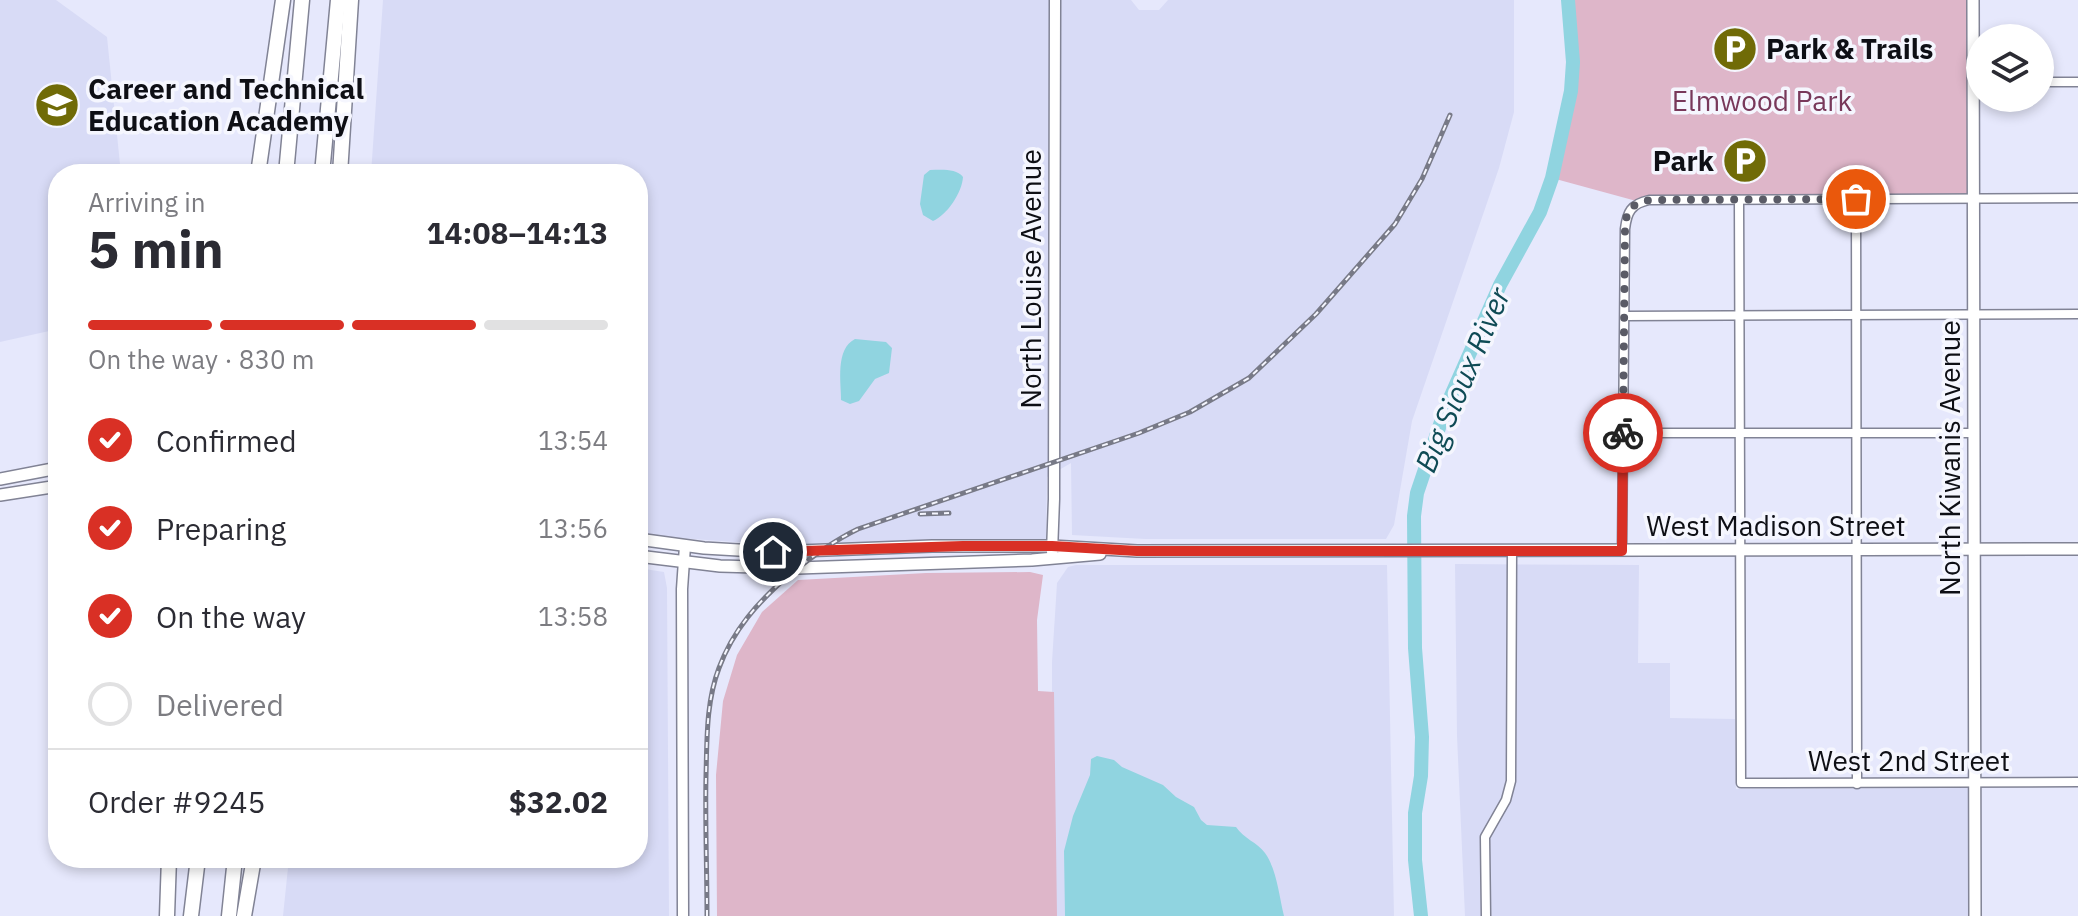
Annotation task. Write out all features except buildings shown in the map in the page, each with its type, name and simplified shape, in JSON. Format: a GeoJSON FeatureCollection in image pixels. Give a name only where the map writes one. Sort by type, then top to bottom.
{"type":"FeatureCollection","features":[{"type":"Feature","properties":{"kind":"highway"},"geometry":{"type":"LineString","coordinates":[[259,164],[283,0]]}},
{"type":"Feature","properties":{"kind":"highway"},"geometry":{"type":"LineString","coordinates":[[287,164],[302,0]]}},
{"type":"Feature","properties":{"kind":"highway"},"geometry":{"type":"LineString","coordinates":[[323,164],[338,0]]}},
{"type":"Feature","properties":{"kind":"highway"},"geometry":{"type":"LineString","coordinates":[[341,164],[351,0]]}},
{"type":"Feature","properties":{"kind":"highway"},"geometry":{"type":"LineString","coordinates":[[167,916],[169,868]]}},
{"type":"Feature","properties":{"kind":"highway"},"geometry":{"type":"LineString","coordinates":[[191,916],[197,868]]}},
{"type":"Feature","properties":{"kind":"highway"},"geometry":{"type":"LineString","coordinates":[[229,916],[234,868]]}},
{"type":"Feature","properties":{"kind":"highway"},"geometry":{"type":"LineString","coordinates":[[244,916],[252,868]]}},
{"type":"Feature","properties":{"kind":"main road","name":"North Kiwanis Avenue"},"geometry":{"type":"LineString","coordinates":[[1973,0],[1974,24]]}},
{"type":"Feature","properties":{"kind":"main road","name":"North Kiwanis Avenue"},"geometry":{"type":"LineString","coordinates":[[1975,112],[1972,200],[1975,916]]}},
{"type":"Feature","properties":{"kind":"main road"},"geometry":{"type":"LineString","coordinates":[[0,479],[48,470]]}},
{"type":"Feature","properties":{"kind":"main road"},"geometry":{"type":"LineString","coordinates":[[0,495],[48,488]]}},
{"type":"Feature","properties":{"kind":"main road","name":"West Madison Street"},"geometry":{"type":"LineString","coordinates":[[648,540],[685,546],[797,552],[932,546],[1052,552]]}},
{"type":"Feature","properties":{"kind":"main road","name":"West Madison Street"},"geometry":{"type":"LineString","coordinates":[[648,557],[798,568],[1052,552],[2078,549]]}},
{"type":"Feature","properties":{"kind":"street","name":"North Louise Avenue"},"geometry":{"type":"LineString","coordinates":[[1052,552],[1055,0]]}},
{"type":"Feature","properties":{"kind":"street"},"geometry":{"type":"LineString","coordinates":[[2054,82],[2078,82]]}},
{"type":"Feature","properties":{"kind":"street"},"geometry":{"type":"LineString","coordinates":[[1622,551],[1625,229],[1626,218],[1633,206],[1649,200],[2078,198]]}},
{"type":"Feature","properties":{"kind":"street"},"geometry":{"type":"LineString","coordinates":[[1856,199],[1857,784]]}},
{"type":"Feature","properties":{"kind":"street"},"geometry":{"type":"LineString","coordinates":[[1739,200],[1740,550]]}},
{"type":"Feature","properties":{"kind":"street"},"geometry":{"type":"LineString","coordinates":[[1625,316],[2078,314]]}},
{"type":"Feature","properties":{"kind":"street"},"geometry":{"type":"LineString","coordinates":[[1623,433],[1973,433]]}},
{"type":"Feature","properties":{"kind":"street"},"geometry":{"type":"LineString","coordinates":[[683,916],[685,546]]}},
{"type":"Feature","properties":{"kind":"street"},"geometry":{"type":"LineString","coordinates":[[1486,916],[1485,837],[1506,800],[1511,781],[1512,550]]}},
{"type":"Feature","properties":{"kind":"street","name":"West 2nd Street"},"geometry":{"type":"LineString","coordinates":[[1740,550],[1741,783],[2078,782]]}},
{"type":"Feature","properties":{"kind":"shaded area","name":"Career and Technical Education Academy"},"geometry":{"type":"Polygon","coordinates":[[[0,0],[56,0],[107,37],[120,164],[48,164],[48,331],[0,342],[0,0]]]}},
{"type":"Feature","properties":{"kind":"shaded area"},"geometry":{"type":"Polygon","coordinates":[[[383,0],[1131,0],[1139,10],[1159,10],[1168,0],[1514,0],[1514,112],[1499,168],[1412,421],[1394,525],[1386,539],[1145,539],[1072,535],[1071,463],[1047,477],[1046,540],[805,547],[648,534],[648,164],[372,164],[383,0]]]}},
{"type":"Feature","properties":{"kind":"shaded area"},"geometry":{"type":"Polygon","coordinates":[[[930,170],[952,171],[963,177],[953,203],[933,221],[923,215],[920,204],[924,175],[930,170]]]}},
{"type":"Feature","properties":{"kind":"shaded area"},"geometry":{"type":"Polygon","coordinates":[[[855,339],[886,342],[892,348],[889,373],[875,379],[859,401],[850,404],[841,400],[840,366],[844,350],[855,339]]]}},
{"type":"Feature","properties":{"kind":"shaded area"},"geometry":{"type":"Polygon","coordinates":[[[1455,564],[1639,565],[1638,663],[1670,663],[1670,718],[1735,719],[1736,789],[1968,788],[1968,916],[1465,916],[1457,736],[1455,564]]]}},
{"type":"Feature","properties":{"kind":"shaded area"},"geometry":{"type":"Polygon","coordinates":[[[1387,565],[1394,916],[1052,916],[1052,662],[1057,583],[1068,567],[1387,565]]]}},
{"type":"Feature","properties":{"kind":"shaded area"},"geometry":{"type":"Polygon","coordinates":[[[648,570],[664,572],[667,588],[669,916],[283,916],[288,868],[648,868],[648,570]]]}},
{"type":"Feature","properties":{"kind":"shaded area"},"geometry":{"type":"Polygon","coordinates":[[[1097,756],[1114,760],[1122,767],[1163,785],[1194,807],[1207,825],[1236,827],[1265,853],[1277,883],[1284,916],[1065,916],[1064,851],[1073,816],[1090,775],[1091,759],[1097,756]]]}},
{"type":"Feature","properties":{"kind":"green space","name":"Elmwood Park"},"geometry":{"type":"Polygon","coordinates":[[[1568,0],[1972,0],[1972,24],[1966,24],[1966,112],[1972,112],[1972,200],[1640,202],[1552,178],[1571,91],[1573,62],[1568,0]]]}},
{"type":"Feature","properties":{"kind":"green space"},"geometry":{"type":"Polygon","coordinates":[[[1030,572],[1043,575],[1037,620],[1038,691],[1054,692],[1057,916],[717,916],[716,775],[723,701],[737,655],[762,612],[798,580],[926,573],[1030,572]]]}},
{"type":"Feature","properties":{"kind":"waterway","name":"Big Sioux River"},"geometry":{"type":"LineString","coordinates":[[1421,916],[1415,860],[1415,813],[1421,776],[1422,737],[1415,648],[1414,516],[1417,493],[1446,407],[1500,285],[1540,212],[1552,178],[1571,91],[1573,62],[1568,0]]}},
{"type":"Feature","properties":{"kind":"railway"},"geometry":{"type":"LineString","coordinates":[[707,916],[709,708],[725,654],[739,629],[757,607],[805,563],[858,529],[1139,433],[1190,412],[1249,378],[1316,314],[1395,224],[1422,179],[1450,115]]}},
{"type":"Feature","properties":{"kind":"railway"},"geometry":{"type":"LineString","coordinates":[[920,514],[949,513]]}},
{"type":"Feature","properties":{"kind":"way so far"},"geometry":{"type":"LineString","coordinates":[[1623,433],[1625,229],[1628,211],[1640,202],[1649,200],[1856,199]]}},
{"type":"Feature","properties":{"kind":"place","name":"Park & Trails"},"geometry":{"type":"Point","coordinates":[1735,49]}},
{"type":"Feature","properties":{"kind":"place","name":"Career and Technical Education Academy"},"geometry":{"type":"Point","coordinates":[57,105]}},
{"type":"Feature","properties":{"kind":"place","name":"Park"},"geometry":{"type":"Point","coordinates":[1745,161]}},
{"type":"Feature","properties":{"kind":"route"},"geometry":{"type":"LineString","coordinates":[[773,552],[932,546],[1052,546],[1137,551],[1622,551],[1623,433]]}}]}
